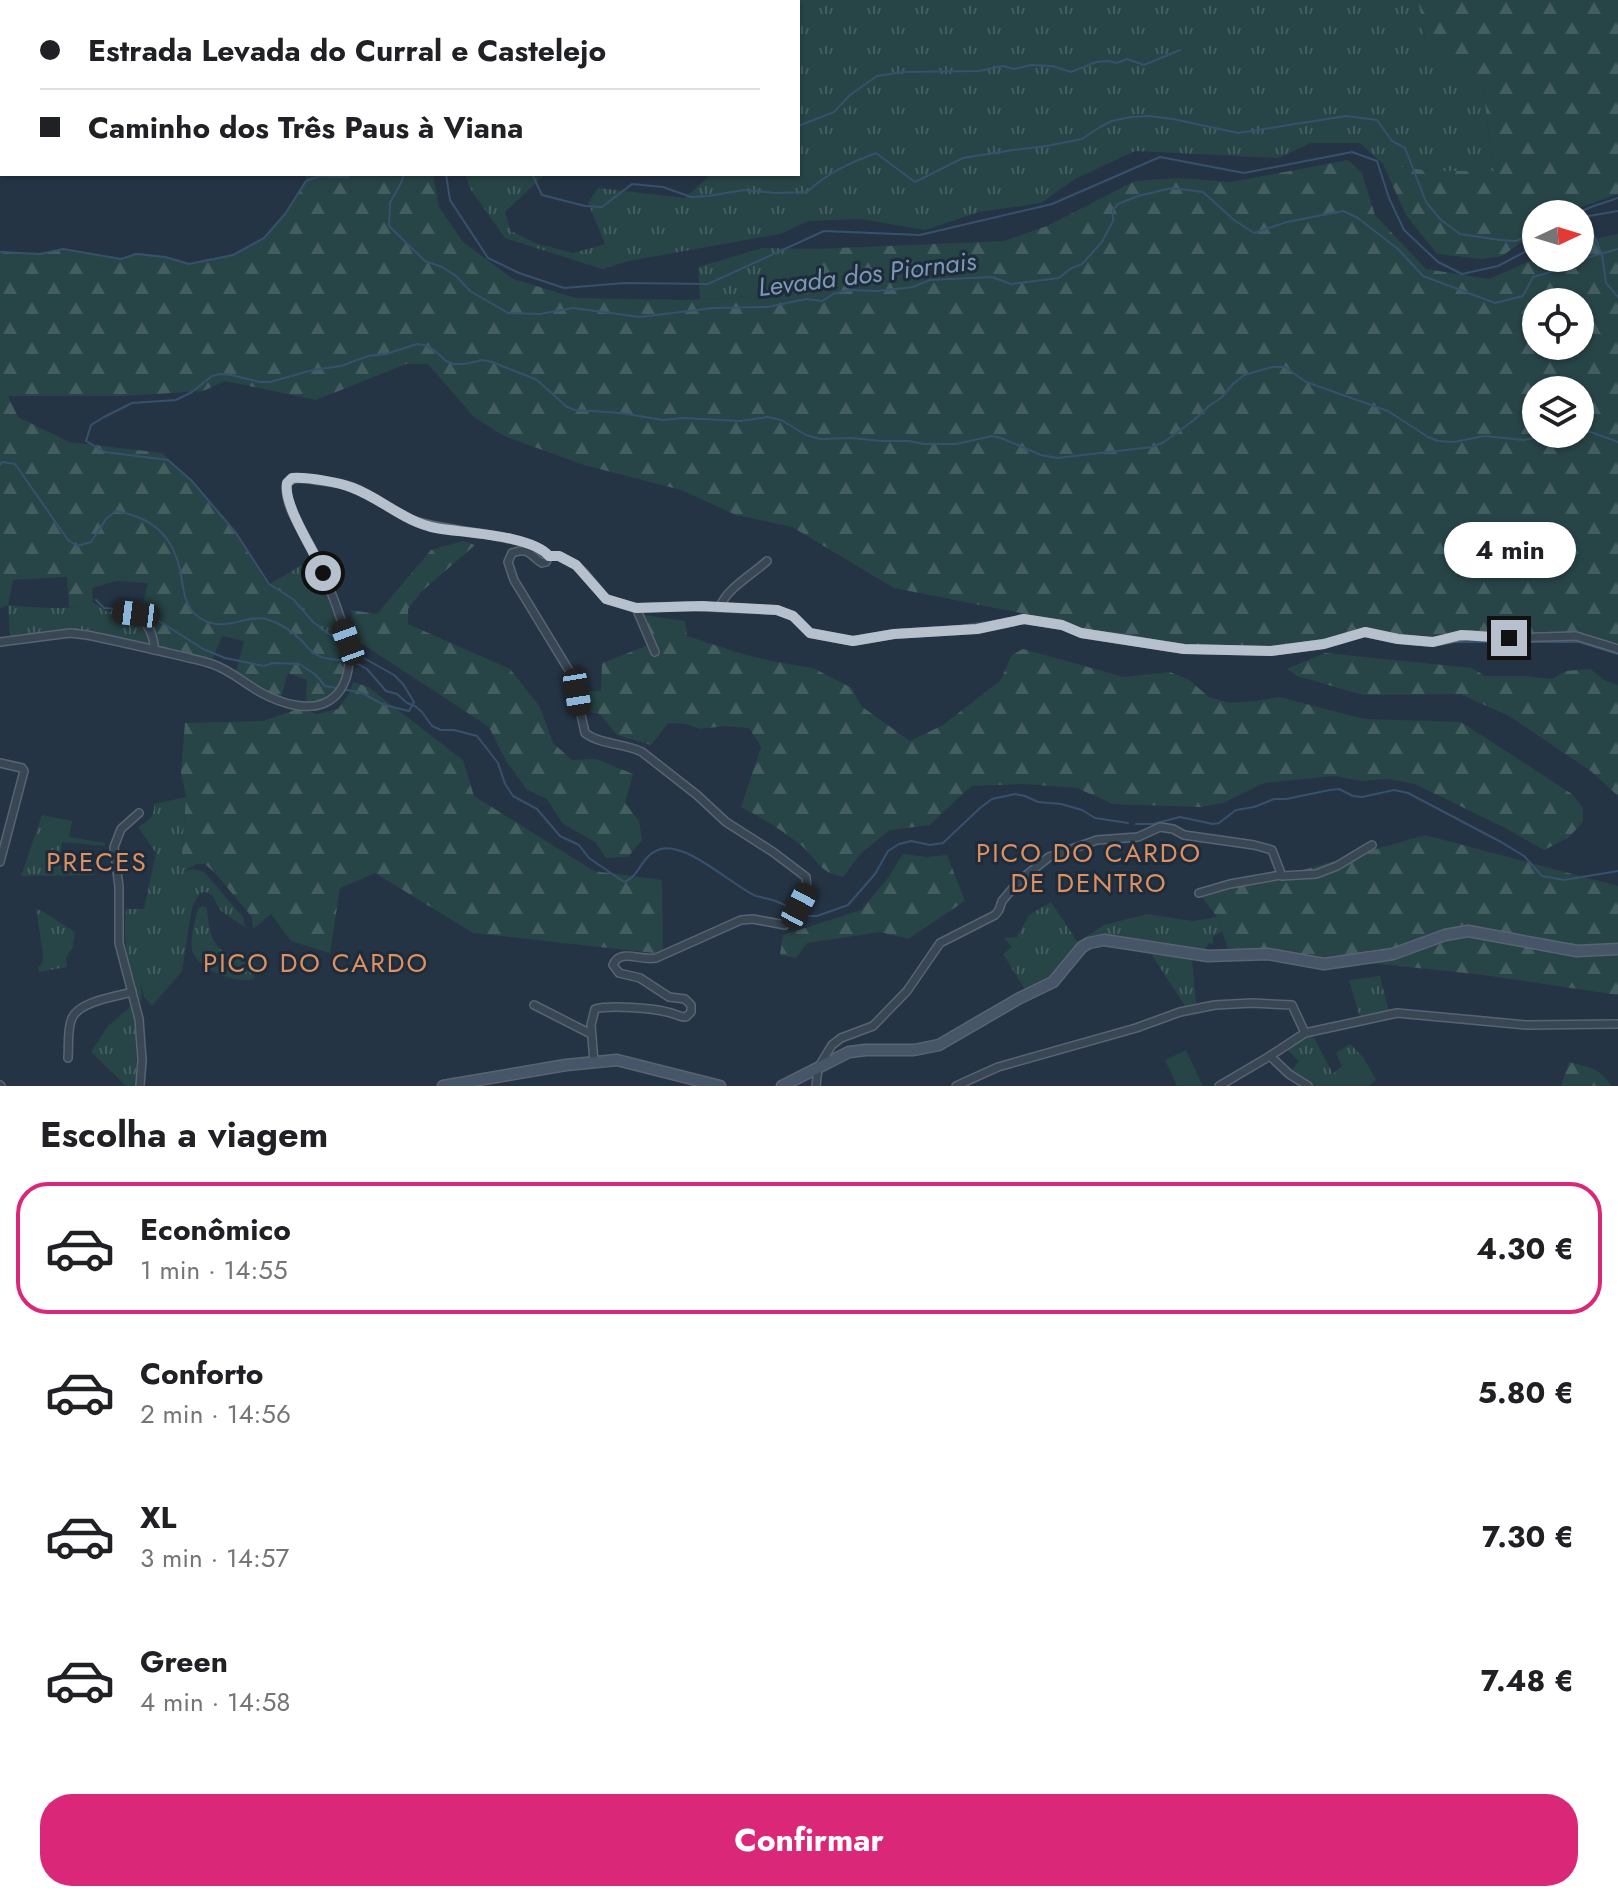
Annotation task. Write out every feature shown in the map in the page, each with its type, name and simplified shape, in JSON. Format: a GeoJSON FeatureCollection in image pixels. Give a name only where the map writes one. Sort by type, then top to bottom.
{"type":"FeatureCollection","features":[{"type":"Feature","properties":{"kind":"main road"},"geometry":{"type":"LineString","coordinates":[[782,1086],[838,1056],[858,1050],[914,1050],[939,1045],[1053,982],[1079,950],[1094,941],[1208,956],[1268,954],[1324,964],[1393,954],[1445,935],[1468,931],[1577,951],[1618,949]]}},
{"type":"Feature","properties":{"kind":"main road"},"geometry":{"type":"LineString","coordinates":[[443,1086],[617,1060],[720,1086]]}},
{"type":"Feature","properties":{"kind":"street"},"geometry":{"type":"LineString","coordinates":[[0,642],[76,633],[211,663],[259,692],[300,706],[316,707],[328,703],[337,696],[350,661],[348,642],[317,558],[290,505],[285,489],[287,483],[296,477],[355,488],[412,520],[434,528],[493,535],[528,544],[549,556],[559,556],[576,565],[606,599],[636,608],[689,606],[786,612],[810,633],[853,641],[894,634],[977,629],[1024,619],[1062,625],[1081,633],[1184,649],[1271,651],[1324,644],[1365,632],[1433,642],[1461,635],[1509,638],[1576,636],[1618,649]]}},
{"type":"Feature","properties":{"kind":"street"},"geometry":{"type":"LineString","coordinates":[[549,556],[542,563],[532,553],[518,551],[512,553],[508,562],[514,580],[573,677],[585,733],[642,752],[726,822],[806,877],[807,890],[785,925],[741,920],[656,958],[618,957],[613,965],[619,973],[640,978],[669,997],[685,999],[691,1005],[691,1012],[681,1017],[658,1011],[595,1009],[591,1034],[594,1062]]}},
{"type":"Feature","properties":{"kind":"street"},"geometry":{"type":"LineString","coordinates":[[720,607],[728,593],[767,561]]}},
{"type":"Feature","properties":{"kind":"street"},"geometry":{"type":"LineString","coordinates":[[636,608],[655,652]]}},
{"type":"Feature","properties":{"kind":"street"},"geometry":{"type":"LineString","coordinates":[[116,612],[140,616],[151,634],[154,650]]}},
{"type":"Feature","properties":{"kind":"street"},"geometry":{"type":"LineString","coordinates":[[0,763],[24,771],[0,862]]}},
{"type":"Feature","properties":{"kind":"street"},"geometry":{"type":"LineString","coordinates":[[139,813],[121,829],[114,847],[119,887],[119,943],[139,1019],[140,1086]]}},
{"type":"Feature","properties":{"kind":"street"},"geometry":{"type":"LineString","coordinates":[[816,1086],[818,1068],[832,1045],[841,1038],[873,1026],[907,991],[940,943],[995,915],[1019,881],[1049,857],[1097,840],[1138,837],[1165,827],[1184,835],[1272,850],[1281,875]]}},
{"type":"Feature","properties":{"kind":"street"},"geometry":{"type":"LineString","coordinates":[[1199,893],[1281,875],[1316,874],[1337,866],[1372,845]]}},
{"type":"Feature","properties":{"kind":"street"},"geometry":{"type":"LineString","coordinates":[[68,1058],[71,1020],[78,1010],[89,1003],[132,992]]}},
{"type":"Feature","properties":{"kind":"street"},"geometry":{"type":"LineString","coordinates":[[534,1005],[591,1034]]}},
{"type":"Feature","properties":{"kind":"street"},"geometry":{"type":"LineString","coordinates":[[956,1086],[998,1067],[1136,1028],[1180,1012],[1215,1005],[1292,1005],[1305,1033]]}},
{"type":"Feature","properties":{"kind":"street"},"geometry":{"type":"LineString","coordinates":[[1219,1086],[1305,1033],[1397,1013],[1527,1025],[1618,1024]]}},
{"type":"Feature","properties":{"kind":"street"},"geometry":{"type":"LineString","coordinates":[[1270,1056],[1308,1086]]}},
{"type":"Feature","properties":{"kind":"green space"},"geometry":{"type":"Polygon","coordinates":[[[800,0],[1418,0],[1428,53],[1483,89],[1494,172],[1430,171],[1383,164],[1360,143],[1311,143],[1278,158],[1135,151],[1075,179],[1041,203],[979,212],[925,230],[861,219],[809,221],[780,234],[629,261],[602,269],[505,238],[469,187],[466,176],[543,176],[505,212],[511,231],[535,243],[573,253],[605,244],[588,203],[598,188],[685,198],[709,176],[800,176],[800,0]]]}},
{"type":"Feature","properties":{"kind":"green space"},"geometry":{"type":"Polygon","coordinates":[[[1418,0],[1618,0],[1618,194],[1594,202],[1594,200],[1522,200],[1522,242],[1502,256],[1481,259],[1437,254],[1406,215],[1383,164],[1430,171],[1494,171],[1483,89],[1428,53],[1418,0]]]}},
{"type":"Feature","properties":{"kind":"green space"},"geometry":{"type":"Polygon","coordinates":[[[1348,160],[1362,173],[1375,215],[1426,269],[1489,279],[1522,265],[1522,272],[1594,272],[1594,239],[1618,234],[1618,649],[1576,636],[1468,635],[1433,642],[1365,632],[1324,644],[1271,651],[1184,649],[1081,633],[1026,614],[894,588],[792,527],[736,515],[681,490],[584,465],[504,436],[474,417],[428,364],[406,364],[316,400],[225,381],[203,391],[124,396],[8,396],[18,417],[69,442],[162,453],[192,481],[235,533],[268,585],[293,599],[312,623],[339,644],[339,659],[348,662],[337,696],[306,707],[307,680],[288,673],[280,700],[235,676],[244,641],[222,636],[211,663],[154,650],[140,616],[148,583],[116,581],[92,588],[93,602],[69,607],[67,577],[13,580],[8,605],[0,608],[0,251],[40,254],[63,249],[121,258],[136,253],[166,256],[189,263],[233,254],[264,238],[285,214],[306,176],[433,176],[439,207],[463,242],[513,279],[576,298],[687,300],[767,295],[815,249],[1004,241],[1047,226],[1135,181],[1180,178],[1231,182],[1348,160]]]}},
{"type":"Feature","properties":{"kind":"green space"},"geometry":{"type":"Polygon","coordinates":[[[762,248],[815,249],[767,295],[700,299],[698,267],[762,248]]]}},
{"type":"Feature","properties":{"kind":"green space"},"geometry":{"type":"Polygon","coordinates":[[[463,541],[475,545],[421,592],[408,609],[408,624],[510,669],[540,707],[553,743],[572,760],[596,759],[633,774],[625,803],[639,821],[642,840],[628,857],[606,858],[595,842],[563,824],[547,799],[527,790],[506,761],[489,727],[358,641],[351,610],[377,614],[431,550],[463,541]]]}},
{"type":"Feature","properties":{"kind":"green space"},"geometry":{"type":"Polygon","coordinates":[[[312,559],[348,642],[339,644],[312,623],[293,599],[268,585],[312,559]]]}},
{"type":"Feature","properties":{"kind":"green space"},"geometry":{"type":"Polygon","coordinates":[[[93,602],[106,611],[140,616],[154,650],[87,635],[10,640],[8,605],[63,608],[93,602]]]}},
{"type":"Feature","properties":{"kind":"green space"},"geometry":{"type":"Polygon","coordinates":[[[638,614],[685,621],[687,636],[736,652],[813,668],[852,688],[861,706],[910,741],[943,725],[1000,681],[1012,655],[1023,649],[1124,677],[1170,672],[1189,680],[1209,697],[1230,703],[1279,697],[1364,719],[1461,722],[1572,794],[1583,808],[1583,822],[1568,838],[1544,850],[1415,784],[1388,779],[1361,781],[1334,776],[1264,783],[1223,803],[1201,807],[1113,804],[1077,788],[1025,784],[971,786],[930,825],[890,830],[861,853],[843,877],[823,869],[795,840],[741,807],[761,747],[749,728],[725,726],[700,729],[668,723],[651,745],[617,735],[600,714],[587,712],[583,691],[601,691],[602,663],[646,646],[638,614]]]}},
{"type":"Feature","properties":{"kind":"green space"},"geometry":{"type":"Polygon","coordinates":[[[1325,653],[1472,668],[1485,676],[1552,679],[1566,671],[1590,669],[1606,681],[1618,685],[1618,796],[1592,772],[1509,716],[1460,694],[1363,695],[1297,676],[1287,669],[1325,653]]]}},
{"type":"Feature","properties":{"kind":"green space"},"geometry":{"type":"Polygon","coordinates":[[[353,682],[368,687],[463,760],[474,796],[594,871],[662,880],[663,954],[473,933],[375,873],[340,888],[330,953],[291,941],[271,914],[253,929],[252,917],[216,874],[205,864],[182,854],[186,797],[181,773],[185,723],[263,721],[301,708],[317,714],[338,709],[353,682]]]}},
{"type":"Feature","properties":{"kind":"green space"},"geometry":{"type":"Polygon","coordinates":[[[186,797],[182,853],[205,864],[196,864],[182,872],[193,869],[204,872],[243,917],[245,927],[221,911],[212,895],[200,893],[192,907],[182,971],[152,1006],[144,997],[141,983],[142,1004],[133,981],[126,946],[126,909],[144,909],[156,853],[138,827],[150,818],[154,804],[186,797]]]}},
{"type":"Feature","properties":{"kind":"green space"},"geometry":{"type":"Polygon","coordinates":[[[42,815],[72,821],[69,837],[106,843],[104,846],[62,842],[59,865],[95,868],[94,875],[21,876],[42,815]]]}},
{"type":"Feature","properties":{"kind":"green space"},"geometry":{"type":"Polygon","coordinates":[[[1425,835],[1618,886],[1618,995],[1484,975],[1228,948],[1217,917],[1199,893],[1282,876],[1425,835]]]}},
{"type":"Feature","properties":{"kind":"green space"},"geometry":{"type":"Polygon","coordinates":[[[903,854],[927,857],[947,855],[965,901],[908,939],[880,932],[807,943],[796,958],[780,955],[783,935],[861,910],[903,854]]]}},
{"type":"Feature","properties":{"kind":"green space"},"geometry":{"type":"Polygon","coordinates":[[[1051,902],[1079,944],[1051,978],[1026,991],[1003,954],[1012,947],[1004,938],[1017,937],[1029,915],[1051,902]]]}},
{"type":"Feature","properties":{"kind":"green space"},"geometry":{"type":"Polygon","coordinates":[[[207,907],[210,930],[218,947],[232,956],[255,960],[254,979],[238,980],[220,975],[197,959],[193,953],[192,937],[198,909],[207,907]]]}},
{"type":"Feature","properties":{"kind":"green space"},"geometry":{"type":"Polygon","coordinates":[[[36,909],[75,932],[73,947],[66,958],[67,967],[39,972],[43,954],[36,909]]]}},
{"type":"Feature","properties":{"kind":"green space"},"geometry":{"type":"Polygon","coordinates":[[[1147,914],[1193,921],[1217,917],[1222,932],[1213,936],[1213,944],[1208,943],[1206,950],[1099,936],[1085,937],[1104,925],[1147,914]]]}},
{"type":"Feature","properties":{"kind":"green space"},"geometry":{"type":"Polygon","coordinates":[[[1150,952],[1192,959],[1196,1004],[1185,1006],[1150,952]]]}},
{"type":"Feature","properties":{"kind":"green space"},"geometry":{"type":"Polygon","coordinates":[[[1380,976],[1389,1012],[1360,1018],[1349,980],[1380,976]]]}},
{"type":"Feature","properties":{"kind":"green space"},"geometry":{"type":"Polygon","coordinates":[[[131,1006],[135,1016],[137,1086],[126,1086],[91,1052],[108,1026],[131,1006]]]}},
{"type":"Feature","properties":{"kind":"green space"},"geometry":{"type":"Polygon","coordinates":[[[1311,1032],[1333,1074],[1342,1066],[1336,1053],[1350,1044],[1363,1057],[1376,1080],[1369,1086],[1308,1086],[1289,1074],[1299,1061],[1284,1047],[1311,1032]]]}},
{"type":"Feature","properties":{"kind":"green space"},"geometry":{"type":"Polygon","coordinates":[[[1186,1050],[1203,1086],[1177,1086],[1165,1060],[1186,1050]]]}},
{"type":"Feature","properties":{"kind":"green space"},"geometry":{"type":"Polygon","coordinates":[[[1569,1062],[1598,1071],[1611,1086],[1561,1086],[1569,1062]]]}},
{"type":"Feature","properties":{"kind":"waterway"},"geometry":{"type":"LineString","coordinates":[[800,125],[834,112],[850,95],[877,76],[903,72],[979,71],[1003,66],[1014,69],[1031,65],[1052,66],[1071,72],[1096,62],[1117,63],[1127,59],[1144,65],[1180,50]]}},
{"type":"Feature","properties":{"kind":"waterway"},"geometry":{"type":"LineString","coordinates":[[533,176],[542,195],[602,207],[632,184],[663,187],[691,197],[744,190],[807,192],[839,169],[876,153],[915,182],[963,158],[1082,139],[1112,121],[1131,117],[1173,119],[1238,133],[1346,116],[1377,120],[1392,141],[1405,148],[1426,202],[1441,220],[1460,234],[1500,240],[1522,238]]}},
{"type":"Feature","properties":{"kind":"waterway"},"geometry":{"type":"LineString","coordinates":[[446,176],[450,200],[488,258],[519,273],[564,288],[625,283],[708,284],[824,231],[920,235],[1052,204],[1160,157],[1244,173],[1352,152],[1377,161],[1404,230],[1438,262],[1462,274],[1498,266],[1522,253]]}},
{"type":"Feature","properties":{"kind":"waterway","name":"Levada dos Piornais"},"geometry":{"type":"LineString","coordinates":[[0,252],[40,254],[63,249],[121,259],[136,254],[165,257],[189,264],[233,255],[264,238],[285,214],[306,181],[319,176]]}},
{"type":"Feature","properties":{"kind":"waterway","name":"Levada dos Piornais"},"geometry":{"type":"LineString","coordinates":[[319,176],[349,176]]}},
{"type":"Feature","properties":{"kind":"waterway","name":"Levada dos Piornais"},"geometry":{"type":"LineString","coordinates":[[403,176],[390,203],[389,226],[425,261],[442,267],[470,291],[508,313],[540,314],[573,308],[640,317],[713,308],[768,307],[806,299],[822,301],[849,290],[913,287],[930,280],[992,277],[1011,284],[1059,278],[1082,264],[1102,242],[1118,204],[1172,188],[1203,192],[1254,233],[1287,222],[1343,211],[1358,218],[1399,250],[1423,276],[1495,303],[1523,296],[1533,277],[1618,249]]}},
{"type":"Feature","properties":{"kind":"waterway"},"geometry":{"type":"LineString","coordinates":[[1594,206],[1618,198]]}},
{"type":"Feature","properties":{"kind":"waterway"},"geometry":{"type":"LineString","coordinates":[[1594,215],[1618,211]]}},
{"type":"Feature","properties":{"kind":"waterway"},"geometry":{"type":"LineString","coordinates":[[1594,236],[1602,255],[1606,283],[1618,297]]}},
{"type":"Feature","properties":{"kind":"waterway"},"geometry":{"type":"LineString","coordinates":[[348,648],[313,622],[293,599],[269,584],[236,533],[192,481],[168,460],[105,452],[86,441],[91,425],[132,403],[176,400],[220,374],[270,382],[417,344],[433,349],[453,364],[482,360],[537,380],[567,407],[575,410],[663,420],[740,421],[768,417],[820,439],[956,444],[992,436],[1057,458],[1152,447],[1194,420],[1244,375],[1272,367],[1285,367],[1306,382],[1388,411],[1438,441],[1454,442],[1484,436],[1522,440]]}},
{"type":"Feature","properties":{"kind":"waterway"},"geometry":{"type":"LineString","coordinates":[[1594,433],[1618,442]]}},
{"type":"Feature","properties":{"kind":"waterway"},"geometry":{"type":"LineString","coordinates":[[0,465],[2,462],[15,464],[68,540],[77,546],[91,542],[106,519],[116,511],[141,518],[159,530],[173,549],[186,598],[200,618],[217,624],[266,619],[290,631],[318,656],[345,661]]}},
{"type":"Feature","properties":{"kind":"waterway"},"geometry":{"type":"LineString","coordinates":[[96,600],[104,608],[138,610],[148,614],[203,649],[225,658],[264,666],[273,663],[299,664],[316,675],[325,686],[336,688]]}},
{"type":"Feature","properties":{"kind":"waterway"},"geometry":{"type":"LineString","coordinates":[[628,602],[717,603]]}},
{"type":"Feature","properties":{"kind":"waterway"},"geometry":{"type":"LineString","coordinates":[[723,603],[745,605]]}},
{"type":"Feature","properties":{"kind":"waterway"},"geometry":{"type":"LineString","coordinates":[[943,628],[1020,616]]}},
{"type":"Feature","properties":{"kind":"waterway"},"geometry":{"type":"LineString","coordinates":[[1042,618],[1051,620]]}},
{"type":"Feature","properties":{"kind":"waterway"},"geometry":{"type":"LineString","coordinates":[[1098,632],[1163,642]]}},
{"type":"Feature","properties":{"kind":"waterway"},"geometry":{"type":"LineString","coordinates":[[870,635],[880,633]]}},
{"type":"Feature","properties":{"kind":"waterway"},"geometry":{"type":"LineString","coordinates":[[1313,642],[1341,635]]}},
{"type":"Feature","properties":{"kind":"waterway"},"geometry":{"type":"LineString","coordinates":[[1451,642],[1579,642],[1618,654]]}},
{"type":"Feature","properties":{"kind":"waterway"},"geometry":{"type":"LineString","coordinates":[[1205,646],[1227,647]]}},
{"type":"Feature","properties":{"kind":"waterway"},"geometry":{"type":"LineString","coordinates":[[342,689],[362,693],[384,705],[409,711],[414,702],[394,675],[353,652]]}},
{"type":"Feature","properties":{"kind":"waterway"},"geometry":{"type":"LineString","coordinates":[[351,662],[367,669],[386,691],[415,706],[432,726],[477,736],[498,763],[513,796],[537,809],[560,836],[579,845],[589,858],[624,882],[654,852],[672,849],[696,858],[746,891],[792,909]]}},
{"type":"Feature","properties":{"kind":"waterway"},"geometry":{"type":"LineString","coordinates":[[1136,824],[1153,824],[1180,817],[1213,824],[1236,810],[1274,799],[1339,789],[1362,797],[1394,790],[1408,793],[1501,842],[1524,856],[1542,876],[1564,880],[1618,871]]}},
{"type":"Feature","properties":{"kind":"waterway"},"geometry":{"type":"LineString","coordinates":[[809,916],[848,905],[875,874],[888,851],[911,841],[930,845],[943,843],[992,799],[1015,794],[1038,802],[1082,810],[1095,818],[1128,823]]}},
{"type":"Feature","properties":{"kind":"district","name":"PRECES"},"geometry":{"type":"Point","coordinates":[97,862]}},
{"type":"Feature","properties":{"kind":"district","name":"PICO DO CARDO DE DENTRO"},"geometry":{"type":"Point","coordinates":[1089,868]}},
{"type":"Feature","properties":{"kind":"district","name":"PICO DO CARDO"},"geometry":{"type":"Point","coordinates":[316,963]}},
{"type":"Feature","properties":{"kind":"route"},"geometry":{"type":"LineString","coordinates":[[323,573],[290,505],[285,489],[292,478],[355,488],[412,520],[434,528],[493,535],[528,544],[549,556],[559,556],[576,565],[601,594],[612,601],[636,608],[702,606],[777,610],[793,616],[810,633],[830,638],[853,641],[894,634],[977,629],[1024,619],[1062,625],[1081,633],[1184,649],[1271,651],[1324,644],[1365,632],[1433,642],[1461,635],[1509,638]]}}]}
